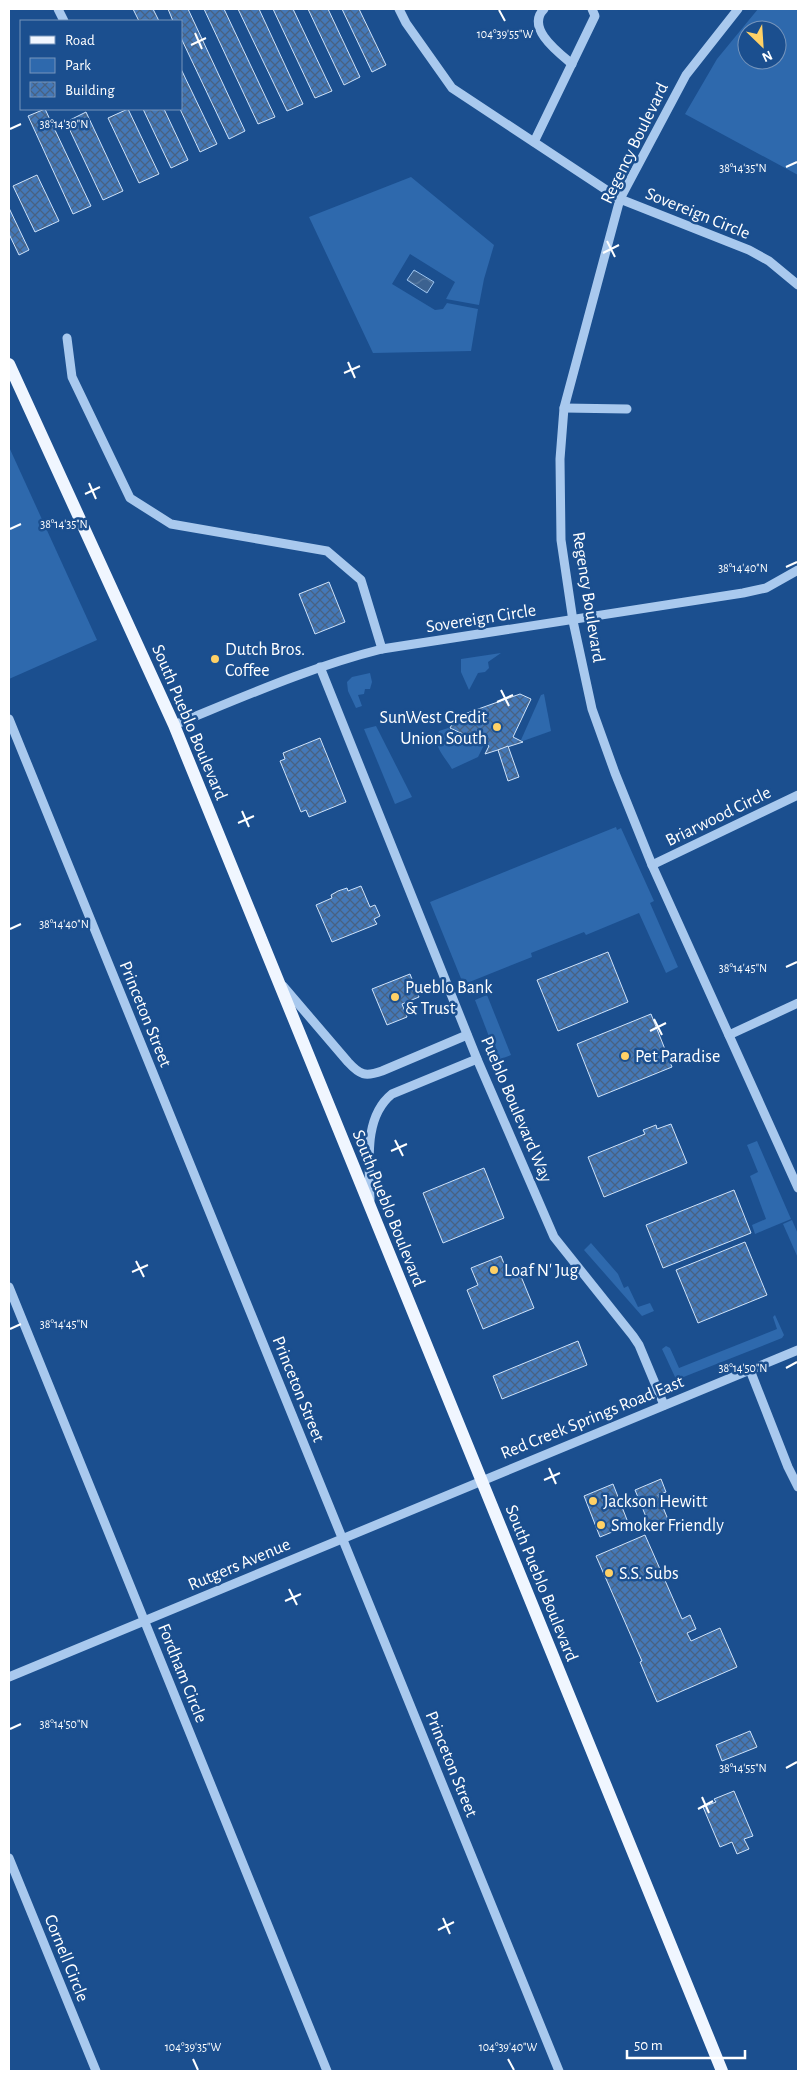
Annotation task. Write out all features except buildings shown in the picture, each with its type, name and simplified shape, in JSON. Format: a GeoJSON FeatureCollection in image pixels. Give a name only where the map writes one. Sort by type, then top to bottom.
{"type":"FeatureCollection","features":[{"type":"Feature","properties":{"kind":"main road","name":"South Pueblo Boulevard"},"geometry":{"type":"LineString","coordinates":[[9,364],[174,725],[722,2071]]}},
{"type":"Feature","properties":{"kind":"street","name":"Sovereign Circle"},"geometry":{"type":"LineString","coordinates":[[400,9],[406,23],[452,88],[620,199],[749,250],[769,261],[798,285]]}},
{"type":"Feature","properties":{"kind":"street"},"geometry":{"type":"LineString","coordinates":[[544,9],[541,11],[539,27],[546,41],[572,64]]}},
{"type":"Feature","properties":{"kind":"street"},"geometry":{"type":"LineString","coordinates":[[534,142],[595,16],[592,9]]}},
{"type":"Feature","properties":{"kind":"street","name":"Regency Boulevard"},"geometry":{"type":"LineString","coordinates":[[738,9],[686,75],[620,199],[564,408],[560,459],[561,540],[573,620],[592,709],[624,800],[798,1188]]}},
{"type":"Feature","properties":{"kind":"street"},"geometry":{"type":"LineString","coordinates":[[67,338],[72,377],[130,498],[171,524],[327,551],[361,580],[382,649]]}},
{"type":"Feature","properties":{"kind":"street"},"geometry":{"type":"LineString","coordinates":[[564,408],[627,409]]}},
{"type":"Feature","properties":{"kind":"street","name":"Sovereign Circle"},"geometry":{"type":"LineString","coordinates":[[174,725],[320,667],[382,649],[743,593],[766,588],[798,570]]}},
{"type":"Feature","properties":{"kind":"street","name":"Pueblo Boulevard Way"},"geometry":{"type":"LineString","coordinates":[[320,667],[382,818],[467,1035],[554,1237],[636,1340],[664,1405]]}},
{"type":"Feature","properties":{"kind":"street","name":"Princeton Street"},"geometry":{"type":"LineString","coordinates":[[9,719],[559,2071]]}},
{"type":"Feature","properties":{"kind":"street","name":"Briarwood Circle"},"geometry":{"type":"LineString","coordinates":[[652,866],[798,794]]}},
{"type":"Feature","properties":{"kind":"street"},"geometry":{"type":"LineString","coordinates":[[277,978],[357,1072],[365,1074],[382,1071],[467,1035]]}},
{"type":"Feature","properties":{"kind":"street"},"geometry":{"type":"LineString","coordinates":[[729,1035],[798,1004]]}},
{"type":"Feature","properties":{"kind":"street"},"geometry":{"type":"LineString","coordinates":[[370,1208],[371,1139],[377,1110],[384,1100],[392,1094],[477,1059]]}},
{"type":"Feature","properties":{"kind":"street","name":"Fordham Circle"},"geometry":{"type":"LineString","coordinates":[[9,1287],[327,2071]]}},
{"type":"Feature","properties":{"kind":"street","name":"Red Creek Springs Road East"},"geometry":{"type":"LineString","coordinates":[[481,1480],[798,1350]]}},
{"type":"Feature","properties":{"kind":"street"},"geometry":{"type":"LineString","coordinates":[[750,1370],[788,1467],[798,1487]]}},
{"type":"Feature","properties":{"kind":"street","name":"Rutgers Avenue"},"geometry":{"type":"LineString","coordinates":[[9,1677],[481,1480]]}},
{"type":"Feature","properties":{"kind":"street","name":"Cornell Circle"},"geometry":{"type":"LineString","coordinates":[[9,1858],[96,2071]]}},
{"type":"Feature","properties":{"kind":"green space"},"geometry":{"type":"Polygon","coordinates":[[[758,9],[798,9],[798,175],[685,114],[717,59],[737,35],[737,70],[787,70],[787,20],[749,20],[758,9]]]}},
{"type":"Feature","properties":{"kind":"green space"},"geometry":{"type":"Polygon","coordinates":[[[411,177],[494,245],[479,305],[446,299],[455,282],[410,254],[392,284],[435,310],[443,309],[447,303],[478,309],[471,351],[373,353],[309,217],[411,177]]]}},
{"type":"Feature","properties":{"kind":"green space"},"geometry":{"type":"Polygon","coordinates":[[[9,447],[97,640],[9,679],[9,447]]]}},
{"type":"Feature","properties":{"kind":"green space"},"geometry":{"type":"Polygon","coordinates":[[[501,653],[488,662],[489,668],[485,672],[478,673],[469,690],[461,672],[461,659],[501,653]]]}},
{"type":"Feature","properties":{"kind":"green space"},"geometry":{"type":"Polygon","coordinates":[[[370,673],[372,682],[370,689],[365,689],[364,694],[358,695],[362,706],[356,708],[348,691],[347,682],[352,677],[370,673]]]}},
{"type":"Feature","properties":{"kind":"green space"},"geometry":{"type":"Polygon","coordinates":[[[544,694],[551,731],[523,741],[521,740],[541,695],[544,694]]]}},
{"type":"Feature","properties":{"kind":"green space"},"geometry":{"type":"Polygon","coordinates":[[[376,726],[412,797],[395,804],[364,729],[376,726]]]}},
{"type":"Feature","properties":{"kind":"green space"},"geometry":{"type":"Polygon","coordinates":[[[448,728],[484,745],[478,757],[452,769],[440,751],[437,741],[439,731],[448,728]]]}},
{"type":"Feature","properties":{"kind":"green space"},"geometry":{"type":"Polygon","coordinates":[[[616,827],[617,830],[621,828],[654,901],[650,903],[678,967],[666,973],[639,913],[586,935],[584,932],[531,953],[532,957],[467,983],[466,979],[462,981],[430,902],[616,827]]]}},
{"type":"Feature","properties":{"kind":"green space"},"geometry":{"type":"Polygon","coordinates":[[[487,995],[511,1055],[498,1060],[475,1000],[487,995]]]}},
{"type":"Feature","properties":{"kind":"green space"},"geometry":{"type":"Polygon","coordinates":[[[757,1141],[791,1219],[755,1234],[752,1225],[766,1219],[750,1176],[758,1172],[747,1145],[757,1141]]]}},
{"type":"Feature","properties":{"kind":"green space"},"geometry":{"type":"Polygon","coordinates":[[[792,1220],[798,1234],[798,1258],[783,1224],[792,1220]]]}},
{"type":"Feature","properties":{"kind":"green space"},"geometry":{"type":"Polygon","coordinates":[[[591,1243],[618,1274],[624,1288],[628,1286],[638,1307],[650,1303],[654,1311],[642,1316],[584,1250],[591,1243]]]}},
{"type":"Feature","properties":{"kind":"green space"},"geometry":{"type":"Polygon","coordinates":[[[775,1315],[784,1335],[782,1338],[681,1378],[676,1379],[662,1349],[666,1346],[670,1348],[679,1368],[777,1329],[773,1317],[775,1315]]]}},
{"type":"Feature","properties":{"kind":"water"},"geometry":{"type":"Polygon","coordinates":[[[414,270],[434,282],[427,293],[407,280],[414,270]]]}},
{"type":"Feature","properties":{"kind":"place","name":"Dutch Bros. Coffee"},"geometry":{"type":"Point","coordinates":[215,659]}},
{"type":"Feature","properties":{"kind":"place","name":"SunWest Credit Union South"},"geometry":{"type":"Point","coordinates":[497,727]}},
{"type":"Feature","properties":{"kind":"place","name":"Pueblo Bank & Trust"},"geometry":{"type":"Point","coordinates":[395,997]}},
{"type":"Feature","properties":{"kind":"place","name":"Pet Paradise"},"geometry":{"type":"Point","coordinates":[625,1056]}},
{"type":"Feature","properties":{"kind":"place","name":"Loaf N' Jug"},"geometry":{"type":"Point","coordinates":[494,1270]}},
{"type":"Feature","properties":{"kind":"place","name":"Jackson Hewitt"},"geometry":{"type":"Point","coordinates":[593,1501]}},
{"type":"Feature","properties":{"kind":"place","name":"Smoker Friendly"},"geometry":{"type":"Point","coordinates":[601,1525]}},
{"type":"Feature","properties":{"kind":"place","name":"S.S. Subs"},"geometry":{"type":"Point","coordinates":[609,1573]}}]}
